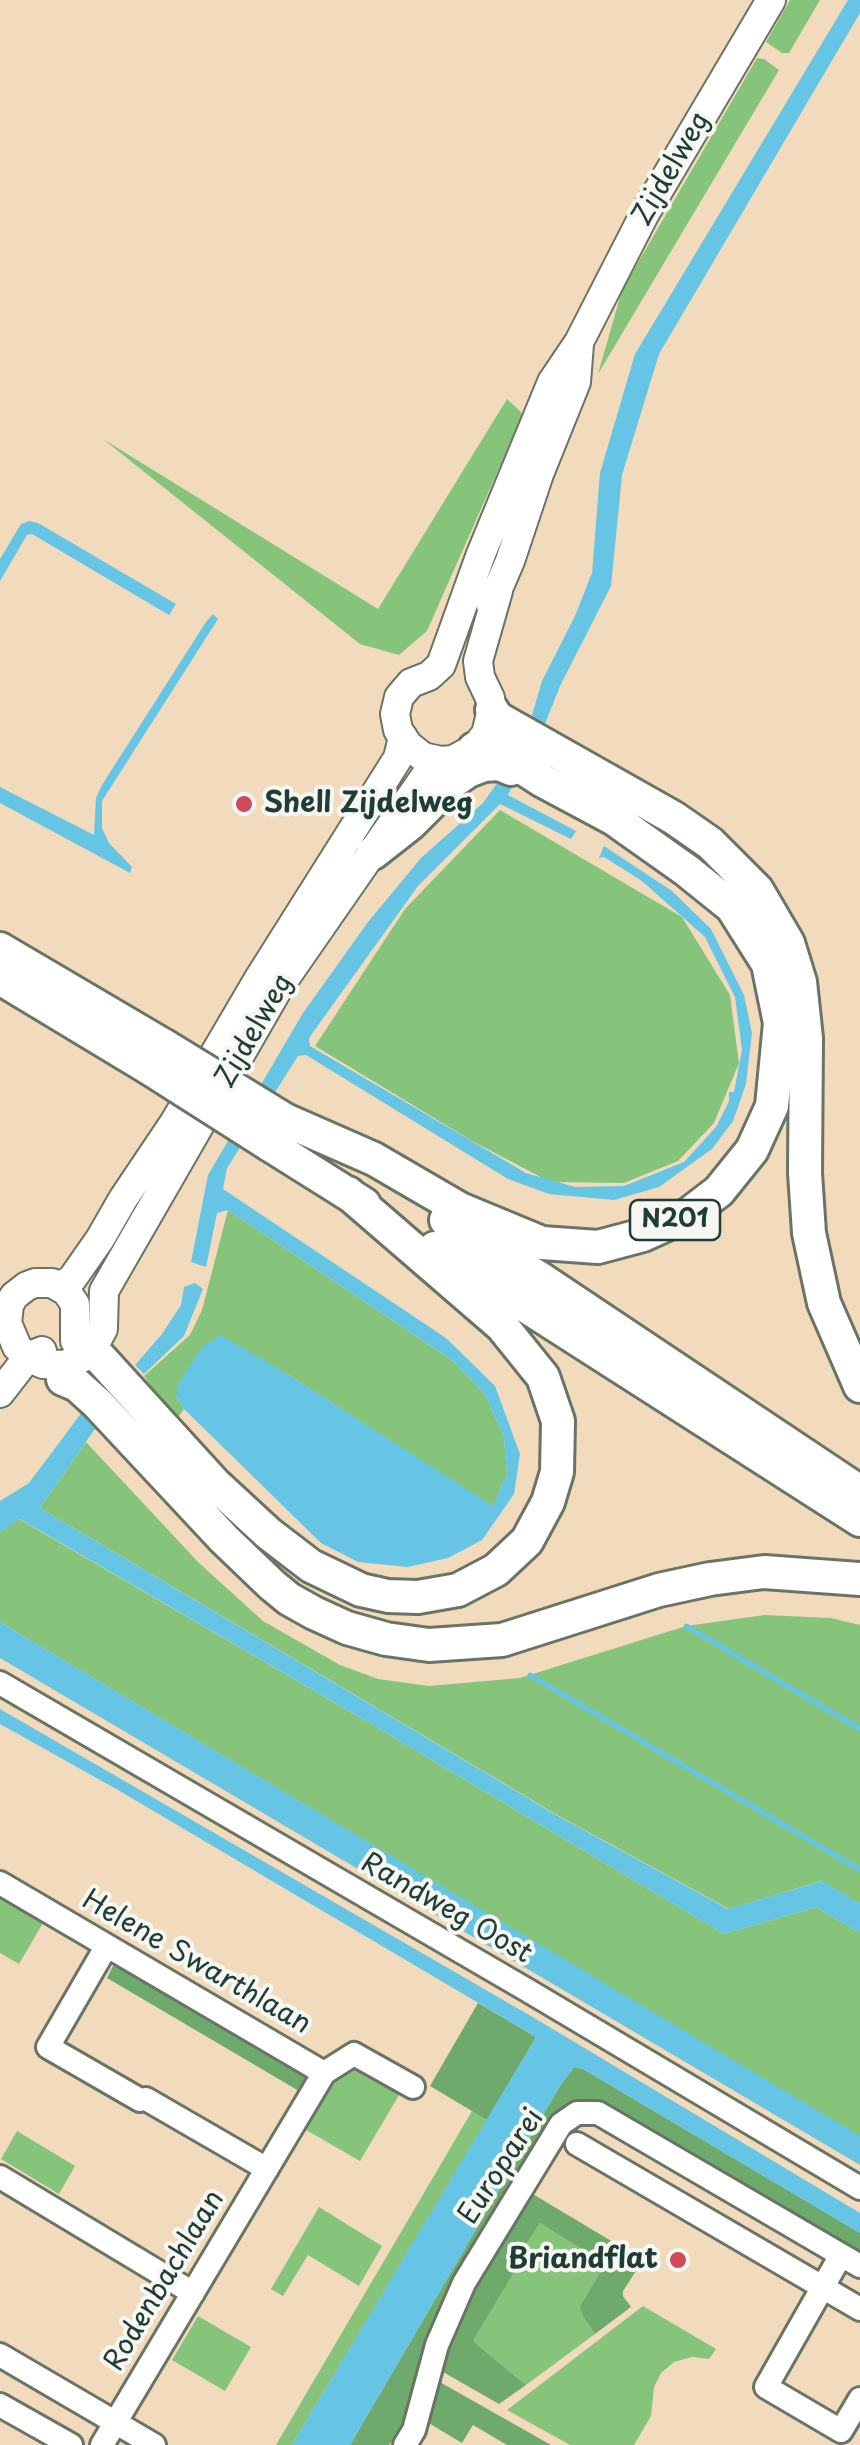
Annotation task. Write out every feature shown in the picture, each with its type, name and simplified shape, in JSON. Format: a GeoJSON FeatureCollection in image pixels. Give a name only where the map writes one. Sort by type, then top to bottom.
{"type":"FeatureCollection","features":[{"type":"Feature","properties":{"kind":"highway"},"geometry":{"type":"LineString","coordinates":[[483,725],[540,753],[577,765],[674,818],[710,843],[757,890],[788,943],[800,982],[806,1038],[805,1173],[810,1233],[824,1303],[860,1386]]}},
{"type":"Feature","properties":{"kind":"highway","name":"N201"},"geometry":{"type":"LineString","coordinates":[[278,1132],[374,1159],[460,1209],[542,1243],[598,1246],[643,1235],[689,1214],[718,1191],[752,1150],[772,1106],[780,1024],[768,964],[732,906],[614,819],[488,750],[483,725]]}},
{"type":"Feature","properties":{"kind":"highway","name":"N201"},"geometry":{"type":"LineString","coordinates":[[360,845],[410,824],[468,771],[499,764],[543,780]]}},
{"type":"Feature","properties":{"kind":"highway","name":"N201"},"geometry":{"type":"LineString","coordinates":[[0,949],[156,1056],[278,1132],[540,1279],[860,1492]]}},
{"type":"Feature","properties":{"kind":"highway","name":"N201"},"geometry":{"type":"LineString","coordinates":[[0,978],[156,1056]]}},
{"type":"Feature","properties":{"kind":"highway","name":"N201"},"geometry":{"type":"LineString","coordinates":[[59,1352],[168,1435],[279,1542],[311,1566],[361,1590],[418,1597],[458,1590],[496,1570],[526,1541],[548,1502],[557,1472],[558,1421],[543,1377],[502,1326],[278,1132]]}},
{"type":"Feature","properties":{"kind":"highway","name":"N201"},"geometry":{"type":"LineString","coordinates":[[348,1194],[860,1520]]}},
{"type":"Feature","properties":{"kind":"highway"},"geometry":{"type":"LineString","coordinates":[[59,1352],[78,1385],[224,1539],[280,1592],[347,1628],[386,1640],[429,1644],[502,1640],[659,1590],[764,1572],[860,1579]]}},
{"type":"Feature","properties":{"kind":"main road","name":"Zijdelweg"},"geometry":{"type":"LineString","coordinates":[[433,665],[431,658],[470,580],[552,382],[579,342],[645,214],[771,0]]}},
{"type":"Feature","properties":{"kind":"main road","name":"Zijdelweg"},"geometry":{"type":"LineString","coordinates":[[473,679],[464,671],[467,659],[498,591],[576,382],[579,342]]}},
{"type":"Feature","properties":{"kind":"main road"},"geometry":{"type":"LineString","coordinates":[[433,665],[473,679],[490,698],[483,725],[464,755],[432,759],[395,738],[380,716],[389,702],[387,688],[398,675],[414,666],[433,665]]}},
{"type":"Feature","properties":{"kind":"main road","name":"Zijdelweg"},"geometry":{"type":"LineString","coordinates":[[395,738],[398,758],[360,845],[148,1217],[104,1291],[76,1287],[123,1199],[174,1123],[258,980],[360,845],[433,766],[432,759]]}},
{"type":"Feature","properties":{"kind":"main road"},"geometry":{"type":"LineString","coordinates":[[0,1398],[104,1322],[76,1287],[33,1269],[8,1289],[7,1314],[59,1352]]}},
{"type":"Feature","properties":{"kind":"main road"},"geometry":{"type":"LineString","coordinates":[[0,1398],[42,1378],[59,1352],[75,1304],[66,1291],[76,1287]]}},
{"type":"Feature","properties":{"kind":"street","name":"Randweg Oost"},"geometry":{"type":"LineString","coordinates":[[0,1682],[860,2188]]}},
{"type":"Feature","properties":{"kind":"street","name":"Helene Swarthlaan"},"geometry":{"type":"LineString","coordinates":[[0,1883],[324,2073],[354,2054],[412,2088]]}},
{"type":"Feature","properties":{"kind":"street"},"geometry":{"type":"LineString","coordinates":[[106,1946],[48,2047],[266,2169]]}},
{"type":"Feature","properties":{"kind":"street","name":"Rodenbachlaan"},"geometry":{"type":"LineString","coordinates":[[102,2445],[324,2073]]}},
{"type":"Feature","properties":{"kind":"street","name":"Europarei"},"geometry":{"type":"LineString","coordinates":[[405,2445],[414,2430],[436,2345],[464,2283],[560,2124],[577,2113],[598,2113],[850,2261]]}},
{"type":"Feature","properties":{"kind":"street"},"geometry":{"type":"LineString","coordinates":[[577,2144],[860,2310]]}},
{"type":"Feature","properties":{"kind":"street"},"geometry":{"type":"LineString","coordinates":[[643,2182],[662,2151]]}},
{"type":"Feature","properties":{"kind":"street"},"geometry":{"type":"LineString","coordinates":[[0,2177],[193,2292]]}},
{"type":"Feature","properties":{"kind":"street"},"geometry":{"type":"LineString","coordinates":[[850,2261],[823,2288],[766,2387],[840,2431],[860,2399]]}},
{"type":"Feature","properties":{"kind":"street"},"geometry":{"type":"LineString","coordinates":[[0,2355],[154,2445]]}},
{"type":"Feature","properties":{"kind":"street"},"geometry":{"type":"LineString","coordinates":[[0,2405],[71,2445]]}},
{"type":"Feature","properties":{"kind":"green space"},"geometry":{"type":"Polygon","coordinates":[[[790,0],[820,0],[789,53],[782,53],[766,42],[790,0]]]}},
{"type":"Feature","properties":{"kind":"green space"},"geometry":{"type":"Polygon","coordinates":[[[757,58],[779,70],[598,374],[622,290],[757,58]]]}},
{"type":"Feature","properties":{"kind":"green space"},"geometry":{"type":"Polygon","coordinates":[[[507,399],[523,414],[427,631],[399,655],[360,644],[103,439],[378,609],[507,399]]]}},
{"type":"Feature","properties":{"kind":"green space"},"geometry":{"type":"Polygon","coordinates":[[[500,810],[682,917],[730,995],[739,1063],[714,1123],[678,1161],[624,1183],[550,1182],[472,1141],[315,1046],[405,909],[500,810]]]}},
{"type":"Feature","properties":{"kind":"green space"},"geometry":{"type":"Polygon","coordinates":[[[228,1210],[453,1361],[486,1396],[504,1437],[507,1474],[493,1507],[284,1372],[176,1396],[184,1409],[175,1421],[144,1376],[190,1335],[202,1310],[228,1210]]]}},
{"type":"Feature","properties":{"kind":"green space"},"geometry":{"type":"Polygon","coordinates":[[[86,1442],[199,1563],[263,1621],[340,1665],[378,1679],[429,1686],[520,1678],[686,1626],[765,1615],[831,1618],[860,1625],[860,1904],[821,1881],[729,1909],[559,1816],[40,1508],[86,1442]]]}},
{"type":"Feature","properties":{"kind":"green space"},"geometry":{"type":"Polygon","coordinates":[[[19,1519],[724,1934],[816,1907],[860,1933],[860,2137],[0,1622],[0,1532],[19,1519]]]}},
{"type":"Feature","properties":{"kind":"green space"},"geometry":{"type":"Polygon","coordinates":[[[0,1897],[43,1923],[19,1964],[0,1953],[0,1897]]]}},
{"type":"Feature","properties":{"kind":"green space"},"geometry":{"type":"Polygon","coordinates":[[[115,1962],[308,2075],[299,2091],[107,1978],[115,1962]]]}},
{"type":"Feature","properties":{"kind":"green space"},"geometry":{"type":"Polygon","coordinates":[[[478,2003],[536,2037],[487,2120],[430,2086],[478,2003]]]}},
{"type":"Feature","properties":{"kind":"green space"},"geometry":{"type":"Polygon","coordinates":[[[349,2064],[402,2090],[360,2161],[301,2127],[326,2087],[349,2064]]]}},
{"type":"Feature","properties":{"kind":"green space"},"geometry":{"type":"Polygon","coordinates":[[[574,2067],[860,2233],[860,2257],[599,2100],[581,2101],[564,2109],[402,2429],[389,2445],[350,2445],[560,2086],[574,2067]]]}},
{"type":"Feature","properties":{"kind":"green space"},"geometry":{"type":"Polygon","coordinates":[[[472,2111],[487,2120],[292,2445],[276,2445],[472,2111]]]}},
{"type":"Feature","properties":{"kind":"green space"},"geometry":{"type":"Polygon","coordinates":[[[17,2131],[75,2166],[59,2194],[1,2159],[17,2131]]]}},
{"type":"Feature","properties":{"kind":"green space"},"geometry":{"type":"Polygon","coordinates":[[[526,2190],[643,2260],[623,2291],[631,2307],[595,2334],[580,2306],[605,2264],[540,2223],[473,2341],[526,2385],[499,2404],[436,2368],[442,2345],[526,2190]]]}},
{"type":"Feature","properties":{"kind":"green space"},"geometry":{"type":"Polygon","coordinates":[[[319,2207],[382,2246],[359,2286],[308,2255],[283,2296],[271,2289],[319,2207]]]}},
{"type":"Feature","properties":{"kind":"green space"},"geometry":{"type":"Polygon","coordinates":[[[540,2223],[605,2264],[580,2306],[595,2334],[526,2385],[473,2341],[540,2223]]]}},
{"type":"Feature","properties":{"kind":"green space"},"geometry":{"type":"Polygon","coordinates":[[[643,2306],[716,2349],[709,2359],[692,2357],[674,2362],[661,2373],[654,2387],[651,2416],[634,2445],[570,2445],[507,2410],[643,2306]]]}},
{"type":"Feature","properties":{"kind":"green space"},"geometry":{"type":"Polygon","coordinates":[[[198,2316],[251,2347],[225,2391],[172,2360],[198,2316]]]}},
{"type":"Feature","properties":{"kind":"green space"},"geometry":{"type":"Polygon","coordinates":[[[438,2381],[551,2445],[507,2445],[473,2425],[462,2443],[427,2422],[438,2381]]]}},
{"type":"Feature","properties":{"kind":"water"},"geometry":{"type":"Polygon","coordinates":[[[848,0],[860,0],[860,13],[659,354],[622,475],[611,586],[560,686],[543,729],[530,722],[542,681],[592,573],[600,473],[635,354],[848,0]]]}},
{"type":"Feature","properties":{"kind":"water"},"geometry":{"type":"Polygon","coordinates":[[[29,521],[176,604],[169,615],[32,534],[27,535],[0,581],[0,559],[21,524],[29,521]]]}},
{"type":"Feature","properties":{"kind":"water"},"geometry":{"type":"Polygon","coordinates":[[[213,614],[218,619],[102,801],[102,828],[109,843],[132,867],[130,873],[0,803],[0,787],[94,835],[96,798],[102,785],[213,614]]]}},
{"type":"Feature","properties":{"kind":"water"},"geometry":{"type":"Polygon","coordinates":[[[500,779],[512,787],[508,795],[576,831],[571,839],[500,804],[418,886],[309,1038],[310,1046],[526,1173],[575,1187],[624,1186],[684,1162],[716,1127],[729,1101],[729,1092],[734,1092],[742,1050],[735,997],[705,937],[642,881],[604,857],[599,858],[604,846],[672,891],[711,929],[744,995],[752,1033],[746,1084],[733,1121],[712,1149],[659,1187],[614,1200],[549,1194],[508,1179],[306,1055],[298,1056],[227,1168],[223,1189],[446,1338],[495,1386],[520,1454],[514,1494],[482,1540],[448,1558],[408,1567],[358,1562],[321,1543],[184,1409],[176,1396],[179,1383],[201,1348],[221,1335],[493,1506],[507,1474],[504,1437],[486,1396],[453,1361],[228,1210],[217,1213],[206,1267],[191,1262],[208,1175],[303,1013],[368,922],[421,858],[483,803],[500,779]]]}},
{"type":"Feature","properties":{"kind":"water"},"geometry":{"type":"Polygon","coordinates":[[[195,1283],[203,1289],[184,1336],[144,1374],[135,1365],[181,1305],[184,1287],[195,1283]]]}},
{"type":"Feature","properties":{"kind":"water"},"geometry":{"type":"Polygon","coordinates":[[[85,1408],[99,1423],[40,1508],[558,1816],[728,1909],[822,1881],[860,1904],[860,1933],[816,1907],[724,1934],[20,1519],[0,1532],[0,1501],[29,1483],[85,1408]]]}},
{"type":"Feature","properties":{"kind":"water"},"geometry":{"type":"Polygon","coordinates":[[[0,1622],[860,2136],[860,2165],[0,1658],[0,1622]]]}},
{"type":"Feature","properties":{"kind":"water"},"geometry":{"type":"Polygon","coordinates":[[[0,1709],[536,2019],[860,2213],[860,2233],[574,2067],[350,2445],[292,2445],[536,2037],[0,1724],[0,1709]]]}},
{"type":"Feature","properties":{"kind":"waterway"},"geometry":{"type":"LineString","coordinates":[[686,1626],[860,1729]]}},
{"type":"Feature","properties":{"kind":"waterway"},"geometry":{"type":"LineString","coordinates":[[530,1675],[860,1870]]}},
{"type":"Feature","properties":{"kind":"place","name":"Shell Zijdelweg"},"geometry":{"type":"Point","coordinates":[244,804]}},
{"type":"Feature","properties":{"kind":"place","name":"Briandflat"},"geometry":{"type":"Point","coordinates":[678,2260]}}]}
